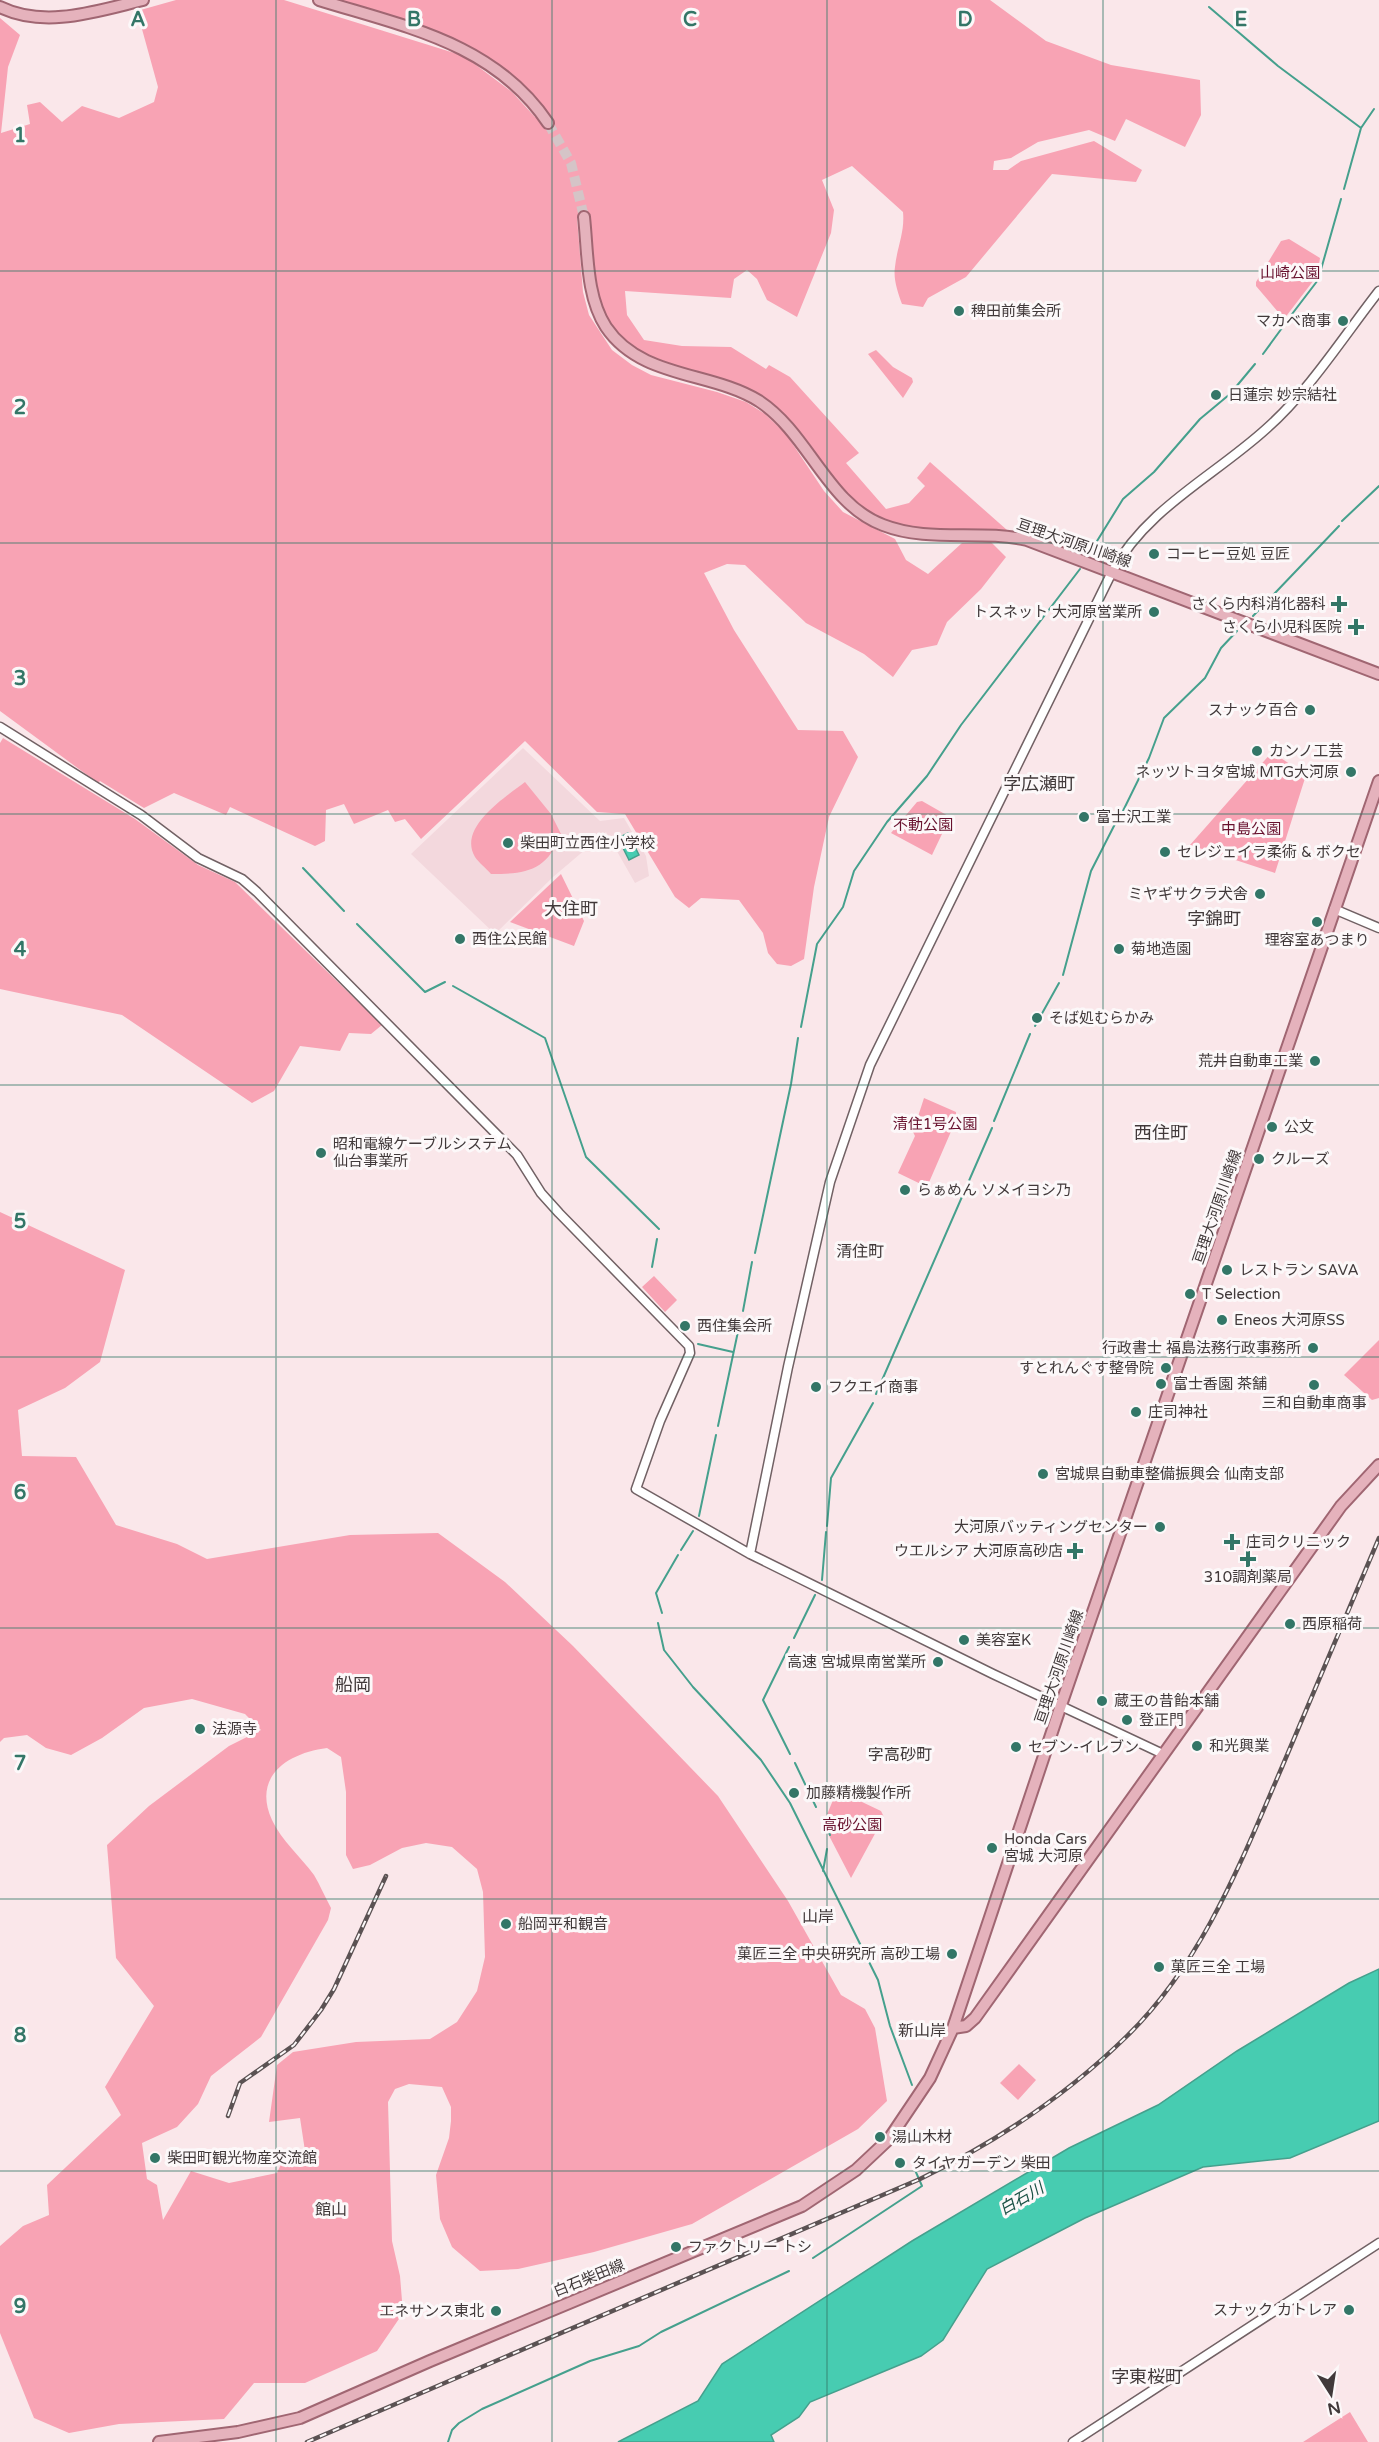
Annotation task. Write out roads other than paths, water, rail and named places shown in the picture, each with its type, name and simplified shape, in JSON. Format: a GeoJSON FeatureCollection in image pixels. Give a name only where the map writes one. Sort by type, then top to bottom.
{"type":"FeatureCollection","features":[{"type":"Feature","properties":{"kind":"main road"},"geometry":{"type":"LineString","coordinates":[[0,7],[29,16],[55,18],[143,0]]}},
{"type":"Feature","properties":{"kind":"main road"},"geometry":{"type":"LineString","coordinates":[[319,0],[428,34],[478,56],[504,74],[524,92],[548,123]]}},
{"type":"Feature","properties":{"kind":"main road","name":"亘理大河原川崎線"},"geometry":{"type":"LineString","coordinates":[[584,217],[594,301],[606,327],[616,339],[648,363],[728,386],[779,416],[846,501],[881,525],[919,534],[993,534],[1027,540],[1379,675]]}},
{"type":"Feature","properties":{"kind":"main road","name":"亘理大河原川崎線"},"geometry":{"type":"LineString","coordinates":[[953,2028],[1061,1705],[1379,781]]}},
{"type":"Feature","properties":{"kind":"main road"},"geometry":{"type":"LineString","coordinates":[[953,2028],[966,2026],[975,2018],[1341,1506],[1379,1465]]}},
{"type":"Feature","properties":{"kind":"main road","name":"白石柴田線"},"geometry":{"type":"LineString","coordinates":[[159,2442],[238,2432],[300,2418],[430,2361],[802,2206],[849,2175],[889,2139],[927,2083],[953,2028]]}},
{"type":"Feature","properties":{"kind":"street"},"geometry":{"type":"LineString","coordinates":[[750,1554],[788,1367],[830,1182],[870,1065],[1112,572],[1120,556],[1155,516],[1251,442],[1280,416],[1379,291]]}},
{"type":"Feature","properties":{"kind":"street"},"geometry":{"type":"LineString","coordinates":[[0,727],[141,815],[198,858],[242,879],[257,892],[517,1155],[541,1194],[689,1346],[690,1353],[660,1420],[636,1489],[750,1554],[993,1674],[1163,1754]]}},
{"type":"Feature","properties":{"kind":"street"},"geometry":{"type":"LineString","coordinates":[[1334,909],[1379,928]]}},
{"type":"Feature","properties":{"kind":"street"},"geometry":{"type":"LineString","coordinates":[[1073,2442],[1379,2243]]}},
{"type":"Feature","properties":{"kind":"water"},"geometry":{"type":"Polygon","coordinates":[[[628,833],[639,855],[629,860],[618,838],[628,833]]]}},
{"type":"Feature","properties":{"kind":"water","name":"白石川"},"geometry":{"type":"Polygon","coordinates":[[[1379,1969],[1379,2121],[1290,2158],[1203,2167],[1085,2218],[987,2269],[943,2340],[921,2356],[810,2402],[799,2417],[771,2435],[774,2442],[618,2442],[698,2401],[722,2364],[912,2241],[1069,2148],[1158,2105],[1237,2051],[1349,1983],[1379,1969]]]}},
{"type":"Feature","properties":{"kind":"waterway"},"geometry":{"type":"LineString","coordinates":[[1209,7],[1278,66],[1361,128]]}},
{"type":"Feature","properties":{"kind":"waterway"},"geometry":{"type":"LineString","coordinates":[[1344,189],[1361,128],[1374,109]]}},
{"type":"Feature","properties":{"kind":"waterway"},"geometry":{"type":"LineString","coordinates":[[1289,318],[1318,280],[1341,199]]}},
{"type":"Feature","properties":{"kind":"waterway"},"geometry":{"type":"LineString","coordinates":[[1263,354],[1282,328]]}},
{"type":"Feature","properties":{"kind":"waterway"},"geometry":{"type":"LineString","coordinates":[[1089,554],[1123,499],[1154,472],[1200,419],[1230,394],[1255,364]]}},
{"type":"Feature","properties":{"kind":"waterway"},"geometry":{"type":"LineString","coordinates":[[1342,521],[1379,486]]}},
{"type":"Feature","properties":{"kind":"waterway"},"geometry":{"type":"LineString","coordinates":[[1253,616],[1339,526]]}},
{"type":"Feature","properties":{"kind":"waterway"},"geometry":{"type":"LineString","coordinates":[[801,1027],[817,944],[843,907],[854,871],[887,822],[927,776],[961,725],[1080,569]]}},
{"type":"Feature","properties":{"kind":"waterway"},"geometry":{"type":"LineString","coordinates":[[1121,815],[1149,758],[1164,718],[1205,678],[1221,648],[1237,631]]}},
{"type":"Feature","properties":{"kind":"waterway"},"geometry":{"type":"LineString","coordinates":[[1063,975],[1091,871],[1116,822]]}},
{"type":"Feature","properties":{"kind":"waterway"},"geometry":{"type":"LineString","coordinates":[[303,868],[344,911]]}},
{"type":"Feature","properties":{"kind":"waterway"},"geometry":{"type":"LineString","coordinates":[[357,924],[425,992],[445,982]]}},
{"type":"Feature","properties":{"kind":"waterway"},"geometry":{"type":"LineString","coordinates":[[1035,1026],[1059,983]]}},
{"type":"Feature","properties":{"kind":"waterway"},"geometry":{"type":"LineString","coordinates":[[453,986],[545,1038],[586,1157],[659,1229]]}},
{"type":"Feature","properties":{"kind":"waterway"},"geometry":{"type":"LineString","coordinates":[[994,1121],[1030,1034]]}},
{"type":"Feature","properties":{"kind":"waterway"},"geometry":{"type":"LineString","coordinates":[[755,1253],[791,1084],[798,1038]]}},
{"type":"Feature","properties":{"kind":"waterway"},"geometry":{"type":"LineString","coordinates":[[876,1394],[992,1128]]}},
{"type":"Feature","properties":{"kind":"waterway"},"geometry":{"type":"LineString","coordinates":[[652,1267],[657,1239]]}},
{"type":"Feature","properties":{"kind":"waterway"},"geometry":{"type":"LineString","coordinates":[[743,1311],[752,1262]]}},
{"type":"Feature","properties":{"kind":"waterway"},"geometry":{"type":"LineString","coordinates":[[718,1426],[740,1322]]}},
{"type":"Feature","properties":{"kind":"waterway"},"geometry":{"type":"LineString","coordinates":[[698,1344],[733,1352]]}},
{"type":"Feature","properties":{"kind":"waterway"},"geometry":{"type":"LineString","coordinates":[[827,1526],[831,1478],[873,1403]]}},
{"type":"Feature","properties":{"kind":"waterway"},"geometry":{"type":"LineString","coordinates":[[699,1516],[716,1435]]}},
{"type":"Feature","properties":{"kind":"waterway"},"geometry":{"type":"LineString","coordinates":[[681,1550],[693,1531]]}},
{"type":"Feature","properties":{"kind":"waterway"},"geometry":{"type":"LineString","coordinates":[[822,1580],[826,1532]]}},
{"type":"Feature","properties":{"kind":"waterway"},"geometry":{"type":"LineString","coordinates":[[662,1613],[656,1593],[678,1555]]}},
{"type":"Feature","properties":{"kind":"waterway"},"geometry":{"type":"LineString","coordinates":[[794,1638],[815,1595]]}},
{"type":"Feature","properties":{"kind":"waterway"},"geometry":{"type":"LineString","coordinates":[[658,1623],[664,1650],[693,1687],[761,1760],[790,1803],[878,1980],[890,2026],[912,2085]]}},
{"type":"Feature","properties":{"kind":"waterway"},"geometry":{"type":"LineString","coordinates":[[789,1647],[763,1700],[790,1754]]}},
{"type":"Feature","properties":{"kind":"waterway"},"geometry":{"type":"LineString","coordinates":[[795,1763],[816,1807]]}},
{"type":"Feature","properties":{"kind":"waterway"},"geometry":{"type":"LineString","coordinates":[[824,1821],[830,1835]]}},
{"type":"Feature","properties":{"kind":"waterway"},"geometry":{"type":"LineString","coordinates":[[823,1871],[827,1849]]}},
{"type":"Feature","properties":{"kind":"waterway"},"geometry":{"type":"LineString","coordinates":[[813,2258],[922,2186],[915,2170],[916,2157]]}},
{"type":"Feature","properties":{"kind":"waterway"},"geometry":{"type":"LineString","coordinates":[[448,2442],[452,2430],[459,2423],[482,2409],[590,2361],[639,2346],[661,2332],[789,2271]]}},
{"type":"Feature","properties":{"kind":"tunnel"},"geometry":{"type":"LineString","coordinates":[[548,123],[571,163],[584,217]]}},
{"type":"Feature","properties":{"kind":"railway"},"geometry":{"type":"LineString","coordinates":[[307,2442],[920,2179],[976,2149],[1029,2116],[1104,2058],[1154,2007],[1177,1977],[1217,1910],[1251,1839],[1379,1538]]}},
{"type":"Feature","properties":{"kind":"railway"},"geometry":{"type":"LineString","coordinates":[[228,2116],[240,2083],[294,2045],[321,2010],[334,1989],[386,1876]]}},
{"type":"Feature","properties":{"kind":"place","name":"稗田前集会所"},"geometry":{"type":"Point","coordinates":[959,311]}},
{"type":"Feature","properties":{"kind":"place","name":"マカベ商事"},"geometry":{"type":"Point","coordinates":[1343,321]}},
{"type":"Feature","properties":{"kind":"place","name":"日蓮宗 妙宗結社"},"geometry":{"type":"Point","coordinates":[1216,395]}},
{"type":"Feature","properties":{"kind":"place","name":"コーヒー豆処 豆匠"},"geometry":{"type":"Point","coordinates":[1154,554]}},
{"type":"Feature","properties":{"kind":"place","name":"さくら内科消化器科"},"geometry":{"type":"Point","coordinates":[1339,604]}},
{"type":"Feature","properties":{"kind":"place","name":"トスネット 大河原営業所"},"geometry":{"type":"Point","coordinates":[1154,612]}},
{"type":"Feature","properties":{"kind":"place","name":"さくら小児科医院"},"geometry":{"type":"Point","coordinates":[1356,627]}},
{"type":"Feature","properties":{"kind":"place","name":"スナック百合"},"geometry":{"type":"Point","coordinates":[1310,710]}},
{"type":"Feature","properties":{"kind":"place","name":"カンノ工芸"},"geometry":{"type":"Point","coordinates":[1257,751]}},
{"type":"Feature","properties":{"kind":"place","name":"ネッツトヨタ宮城 MTG大河原"},"geometry":{"type":"Point","coordinates":[1351,772]}},
{"type":"Feature","properties":{"kind":"place","name":"富士沢工業"},"geometry":{"type":"Point","coordinates":[1084,817]}},
{"type":"Feature","properties":{"kind":"place","name":"柴田町立西住小学校"},"geometry":{"type":"Point","coordinates":[508,843]}},
{"type":"Feature","properties":{"kind":"place","name":"セレジェイラ柔術 & ボクセ"},"geometry":{"type":"Point","coordinates":[1165,852]}},
{"type":"Feature","properties":{"kind":"place","name":"ミヤギサクラ犬舎"},"geometry":{"type":"Point","coordinates":[1260,894]}},
{"type":"Feature","properties":{"kind":"place","name":"理容室あつまり"},"geometry":{"type":"Point","coordinates":[1317,922]}},
{"type":"Feature","properties":{"kind":"place","name":"西住公民館"},"geometry":{"type":"Point","coordinates":[460,939]}},
{"type":"Feature","properties":{"kind":"place","name":"菊地造園"},"geometry":{"type":"Point","coordinates":[1119,949]}},
{"type":"Feature","properties":{"kind":"place","name":"そば処むらかみ"},"geometry":{"type":"Point","coordinates":[1037,1018]}},
{"type":"Feature","properties":{"kind":"place","name":"荒井自動車工業"},"geometry":{"type":"Point","coordinates":[1315,1061]}},
{"type":"Feature","properties":{"kind":"place","name":"公文"},"geometry":{"type":"Point","coordinates":[1272,1127]}},
{"type":"Feature","properties":{"kind":"place","name":"昭和電線ケーブルシステム 仙台事業所"},"geometry":{"type":"Point","coordinates":[321,1153]}},
{"type":"Feature","properties":{"kind":"place","name":"クルーズ"},"geometry":{"type":"Point","coordinates":[1259,1159]}},
{"type":"Feature","properties":{"kind":"place","name":"らぁめん ソメイヨシ乃"},"geometry":{"type":"Point","coordinates":[905,1190]}},
{"type":"Feature","properties":{"kind":"place","name":"レストラン SAVA"},"geometry":{"type":"Point","coordinates":[1227,1270]}},
{"type":"Feature","properties":{"kind":"place","name":"T Selection"},"geometry":{"type":"Point","coordinates":[1190,1294]}},
{"type":"Feature","properties":{"kind":"place","name":"Eneos 大河原SS"},"geometry":{"type":"Point","coordinates":[1222,1320]}},
{"type":"Feature","properties":{"kind":"place","name":"西住集会所"},"geometry":{"type":"Point","coordinates":[685,1326]}},
{"type":"Feature","properties":{"kind":"place","name":"行政書士 福島法務行政事務所"},"geometry":{"type":"Point","coordinates":[1313,1348]}},
{"type":"Feature","properties":{"kind":"place","name":"すとれんぐす整骨院"},"geometry":{"type":"Point","coordinates":[1166,1368]}},
{"type":"Feature","properties":{"kind":"place","name":"富士香園 茶舗"},"geometry":{"type":"Point","coordinates":[1161,1384]}},
{"type":"Feature","properties":{"kind":"place","name":"三和自動車商事"},"geometry":{"type":"Point","coordinates":[1314,1385]}},
{"type":"Feature","properties":{"kind":"place","name":"フクエイ商事"},"geometry":{"type":"Point","coordinates":[816,1387]}},
{"type":"Feature","properties":{"kind":"place","name":"庄司神社"},"geometry":{"type":"Point","coordinates":[1136,1412]}},
{"type":"Feature","properties":{"kind":"place","name":"宮城県自動車整備振興会 仙南支部"},"geometry":{"type":"Point","coordinates":[1043,1474]}},
{"type":"Feature","properties":{"kind":"place","name":"大河原バッティングセンター"},"geometry":{"type":"Point","coordinates":[1160,1527]}},
{"type":"Feature","properties":{"kind":"place","name":"庄司クリニック"},"geometry":{"type":"Point","coordinates":[1232,1542]}},
{"type":"Feature","properties":{"kind":"place","name":"ウエルシア 大河原高砂店"},"geometry":{"type":"Point","coordinates":[1075,1551]}},
{"type":"Feature","properties":{"kind":"place","name":"310調剤薬局"},"geometry":{"type":"Point","coordinates":[1248,1559]}},
{"type":"Feature","properties":{"kind":"place","name":"西原稲荷"},"geometry":{"type":"Point","coordinates":[1290,1624]}},
{"type":"Feature","properties":{"kind":"place","name":"美容室K"},"geometry":{"type":"Point","coordinates":[964,1640]}},
{"type":"Feature","properties":{"kind":"place","name":"高速 宮城県南営業所"},"geometry":{"type":"Point","coordinates":[938,1662]}},
{"type":"Feature","properties":{"kind":"place","name":"蔵王の昔飴本舗"},"geometry":{"type":"Point","coordinates":[1102,1701]}},
{"type":"Feature","properties":{"kind":"place","name":"登正門"},"geometry":{"type":"Point","coordinates":[1127,1720]}},
{"type":"Feature","properties":{"kind":"place","name":"法源寺"},"geometry":{"type":"Point","coordinates":[200,1729]}},
{"type":"Feature","properties":{"kind":"place","name":"和光興業"},"geometry":{"type":"Point","coordinates":[1197,1746]}},
{"type":"Feature","properties":{"kind":"place","name":"セブン-イレブン"},"geometry":{"type":"Point","coordinates":[1016,1747]}},
{"type":"Feature","properties":{"kind":"place","name":"加藤精機製作所"},"geometry":{"type":"Point","coordinates":[794,1793]}},
{"type":"Feature","properties":{"kind":"place","name":"Honda Cars 宮城 大河原"},"geometry":{"type":"Point","coordinates":[992,1848]}},
{"type":"Feature","properties":{"kind":"place","name":"船岡平和観音"},"geometry":{"type":"Point","coordinates":[506,1924]}},
{"type":"Feature","properties":{"kind":"place","name":"菓匠三全 中央研究所 高砂工場"},"geometry":{"type":"Point","coordinates":[952,1954]}},
{"type":"Feature","properties":{"kind":"place","name":"菓匠三全 工場"},"geometry":{"type":"Point","coordinates":[1159,1967]}},
{"type":"Feature","properties":{"kind":"place","name":"湯山木材"},"geometry":{"type":"Point","coordinates":[880,2137]}},
{"type":"Feature","properties":{"kind":"place","name":"柴田町観光物産交流館"},"geometry":{"type":"Point","coordinates":[155,2158]}},
{"type":"Feature","properties":{"kind":"place","name":"タイヤガーデン 柴田"},"geometry":{"type":"Point","coordinates":[900,2163]}},
{"type":"Feature","properties":{"kind":"place","name":"ファクトリー トシ"},"geometry":{"type":"Point","coordinates":[676,2247]}},
{"type":"Feature","properties":{"kind":"place","name":"スナック カトレア"},"geometry":{"type":"Point","coordinates":[1349,2310]}},
{"type":"Feature","properties":{"kind":"place","name":"エネサンス東北"},"geometry":{"type":"Point","coordinates":[496,2311]}},
{"type":"Feature","properties":{"kind":"district","name":"字広瀬町"},"geometry":{"type":"Point","coordinates":[1039,784]}},
{"type":"Feature","properties":{"kind":"district","name":"大住町"},"geometry":{"type":"Point","coordinates":[571,909]}},
{"type":"Feature","properties":{"kind":"district","name":"字錦町"},"geometry":{"type":"Point","coordinates":[1214,919]}},
{"type":"Feature","properties":{"kind":"district","name":"西住町"},"geometry":{"type":"Point","coordinates":[1161,1133]}},
{"type":"Feature","properties":{"kind":"district","name":"清住町"},"geometry":{"type":"Point","coordinates":[860,1251]}},
{"type":"Feature","properties":{"kind":"district","name":"船岡"},"geometry":{"type":"Point","coordinates":[353,1685]}},
{"type":"Feature","properties":{"kind":"district","name":"字高砂町"},"geometry":{"type":"Point","coordinates":[900,1754]}},
{"type":"Feature","properties":{"kind":"district","name":"山岸"},"geometry":{"type":"Point","coordinates":[818,1916]}},
{"type":"Feature","properties":{"kind":"district","name":"新山岸"},"geometry":{"type":"Point","coordinates":[922,2030]}},
{"type":"Feature","properties":{"kind":"district","name":"館山"},"geometry":{"type":"Point","coordinates":[331,2209]}},
{"type":"Feature","properties":{"kind":"district","name":"字東桜町"},"geometry":{"type":"Point","coordinates":[1147,2377]}},
{"type":"Feature","properties":{"kind":"park label","name":"山崎公園"},"geometry":{"type":"Point","coordinates":[1290,273]}},
{"type":"Feature","properties":{"kind":"park label","name":"不動公園"},"geometry":{"type":"Point","coordinates":[923,825]}},
{"type":"Feature","properties":{"kind":"park label","name":"中島公園"},"geometry":{"type":"Point","coordinates":[1251,829]}},
{"type":"Feature","properties":{"kind":"park label","name":"清住1号公園"},"geometry":{"type":"Point","coordinates":[935,1124]}},
{"type":"Feature","properties":{"kind":"park label","name":"高砂公園"},"geometry":{"type":"Point","coordinates":[852,1825]}}]}
